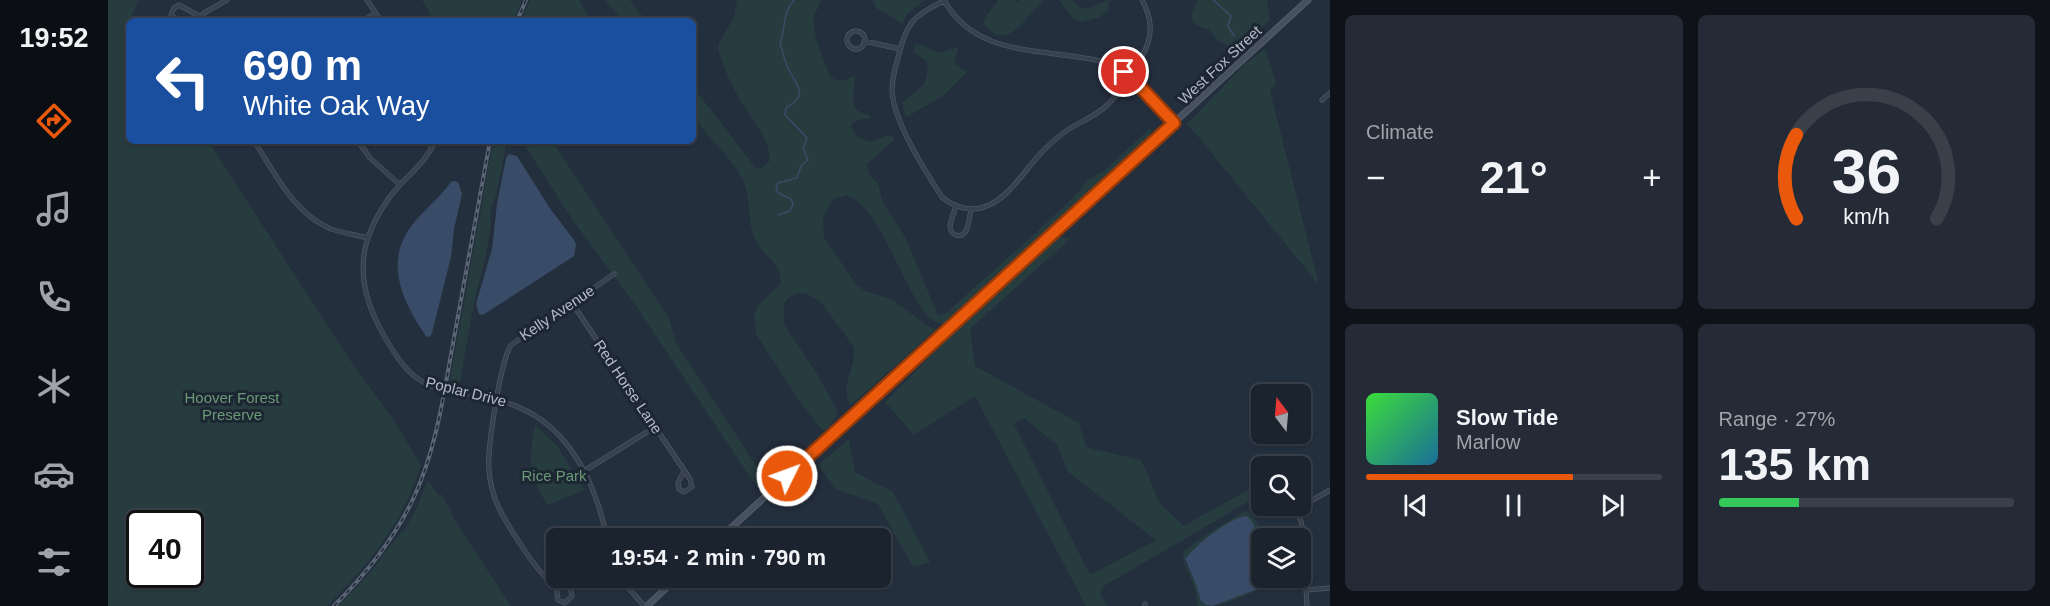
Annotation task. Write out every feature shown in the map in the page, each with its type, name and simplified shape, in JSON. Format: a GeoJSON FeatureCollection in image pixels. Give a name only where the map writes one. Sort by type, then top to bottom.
{"type":"FeatureCollection","features":[{"type":"Feature","properties":{"kind":"street"},"geometry":{"type":"LineString","coordinates":[[174,18],[171,15],[178,5],[201,17],[227,0]]}},
{"type":"Feature","properties":{"kind":"street"},"geometry":{"type":"LineString","coordinates":[[367,0],[379,18]]}},
{"type":"Feature","properties":{"kind":"street"},"geometry":{"type":"LineString","coordinates":[[1142,0],[1150,20],[1149,40],[1145,54],[1130,76],[1117,96],[1103,109],[1069,129],[1041,152],[999,200],[987,206],[971,209],[956,206],[942,198],[901,124],[894,106],[892,90],[904,34],[912,21],[927,9],[944,0],[961,23],[987,40],[1008,46],[1098,60],[1114,66],[1130,76],[1174,123]]}},
{"type":"Feature","properties":{"kind":"street","name":"West Fox Street"},"geometry":{"type":"LineString","coordinates":[[731,528],[1308,0]]}},
{"type":"Feature","properties":{"kind":"street"},"geometry":{"type":"LineString","coordinates":[[368,18],[376,13]]}},
{"type":"Feature","properties":{"kind":"street"},"geometry":{"type":"LineString","coordinates":[[856,31],[862,34],[864,41],[860,47],[854,48],[849,45],[847,38],[849,34],[856,31]]}},
{"type":"Feature","properties":{"kind":"street"},"geometry":{"type":"LineString","coordinates":[[864,41],[900,50]]}},
{"type":"Feature","properties":{"kind":"street"},"geometry":{"type":"LineString","coordinates":[[1322,100],[1330,93]]}},
{"type":"Feature","properties":{"kind":"street"},"geometry":{"type":"LineString","coordinates":[[256,144],[293,200],[308,215],[333,229],[368,238]]}},
{"type":"Feature","properties":{"kind":"street"},"geometry":{"type":"LineString","coordinates":[[360,144],[370,158],[400,185]]}},
{"type":"Feature","properties":{"kind":"street","name":"Poplar Drive"},"geometry":{"type":"LineString","coordinates":[[433,144],[424,160],[400,185],[378,216],[368,238],[363,266],[368,303],[380,330],[405,368],[416,378],[434,387],[497,399],[523,408],[543,422],[562,441],[584,471],[598,501],[605,528]]}},
{"type":"Feature","properties":{"kind":"street"},"geometry":{"type":"LineString","coordinates":[[956,206],[950,228],[957,236],[966,232],[971,209]]}},
{"type":"Feature","properties":{"kind":"street","name":"Kelly Avenue"},"geometry":{"type":"LineString","coordinates":[[546,579],[504,517],[492,490],[489,447],[504,362],[511,345],[614,274]]}},
{"type":"Feature","properties":{"kind":"street","name":"Red Horse Lane"},"geometry":{"type":"LineString","coordinates":[[572,303],[655,426],[692,483],[692,487],[687,492],[681,491],[678,486],[684,471]]}},
{"type":"Feature","properties":{"kind":"street"},"geometry":{"type":"LineString","coordinates":[[584,471],[655,426]]}},
{"type":"Feature","properties":{"kind":"street"},"geometry":{"type":"LineString","coordinates":[[1311,500],[1330,490]]}},
{"type":"Feature","properties":{"kind":"street"},"geometry":{"type":"LineString","coordinates":[[1299,516],[1303,532],[1307,606]]}},
{"type":"Feature","properties":{"kind":"street","name":"Kelly Avenue"},"geometry":{"type":"LineString","coordinates":[[556,588],[558,600],[566,603],[572,596],[570,588]]}},
{"type":"Feature","properties":{"kind":"street"},"geometry":{"type":"LineString","coordinates":[[629,588],[646,606],[667,588]]}},
{"type":"Feature","properties":{"kind":"street"},"geometry":{"type":"LineString","coordinates":[[1306,590],[1330,588]]}},
{"type":"Feature","properties":{"kind":"green space","name":"Hoover Forest Preserve"},"geometry":{"type":"Polygon","coordinates":[[[108,0],[139,0],[130,18],[126,18],[126,144],[210,144],[348,357],[395,422],[421,465],[395,524],[356,575],[327,606],[108,606],[108,0]]]}},
{"type":"Feature","properties":{"kind":"green space"},"geometry":{"type":"Polygon","coordinates":[[[422,0],[522,0],[515,18],[433,18],[422,0]]]}},
{"type":"Feature","properties":{"kind":"green space"},"geometry":{"type":"Polygon","coordinates":[[[530,0],[579,0],[589,18],[522,18],[530,0]]]}},
{"type":"Feature","properties":{"kind":"green space"},"geometry":{"type":"Polygon","coordinates":[[[605,0],[630,0],[644,18],[620,18],[605,0]]]}},
{"type":"Feature","properties":{"kind":"green space"},"geometry":{"type":"Polygon","coordinates":[[[737,0],[821,0],[814,17],[814,27],[827,70],[833,78],[842,81],[855,75],[854,106],[856,110],[871,116],[870,119],[862,119],[851,126],[858,136],[870,142],[888,135],[895,137],[867,164],[870,175],[878,184],[883,203],[904,235],[938,315],[945,314],[1080,191],[1085,182],[1105,170],[1149,129],[1151,136],[943,324],[931,319],[920,305],[870,215],[859,203],[846,195],[832,200],[823,219],[824,238],[857,285],[865,291],[893,300],[928,326],[936,329],[850,406],[847,398],[847,383],[853,363],[854,347],[822,304],[813,297],[805,293],[797,293],[788,298],[784,304],[784,324],[819,377],[838,412],[830,426],[823,431],[800,402],[756,334],[754,314],[759,305],[780,284],[781,278],[776,266],[759,246],[753,234],[747,194],[742,178],[696,119],[696,91],[756,168],[762,168],[769,162],[769,153],[763,136],[733,86],[718,49],[734,17],[737,0]]]}},
{"type":"Feature","properties":{"kind":"green space"},"geometry":{"type":"Polygon","coordinates":[[[872,0],[925,0],[907,14],[902,24],[878,10],[872,0]]]}},
{"type":"Feature","properties":{"kind":"green space"},"geometry":{"type":"Polygon","coordinates":[[[998,0],[1017,2],[1044,0],[1015,30],[998,35],[984,25],[984,19],[998,0]]]}},
{"type":"Feature","properties":{"kind":"green space"},"geometry":{"type":"Polygon","coordinates":[[[1059,0],[1072,0],[1083,8],[1087,8],[1112,0],[1108,11],[1098,18],[1081,22],[1073,18],[1059,0]]]}},
{"type":"Feature","properties":{"kind":"green space"},"geometry":{"type":"Polygon","coordinates":[[[1198,0],[1267,0],[1270,20],[1243,44],[1233,48],[1219,41],[1208,29],[1198,26],[1193,21],[1191,14],[1198,0]]]}},
{"type":"Feature","properties":{"kind":"green space"},"geometry":{"type":"Polygon","coordinates":[[[920,44],[938,53],[959,47],[954,62],[967,72],[944,95],[907,117],[903,109],[903,102],[922,86],[927,76],[927,61],[913,52],[915,45],[920,44]]]}},
{"type":"Feature","properties":{"kind":"green space"},"geometry":{"type":"Polygon","coordinates":[[[1265,49],[1276,83],[1270,91],[1319,285],[1192,129],[1186,125],[1246,63],[1265,49]]]}},
{"type":"Feature","properties":{"kind":"green space"},"geometry":{"type":"Polygon","coordinates":[[[492,144],[506,144],[496,196],[490,211],[491,225],[486,255],[474,303],[460,382],[450,380],[492,144]]]}},
{"type":"Feature","properties":{"kind":"green space"},"geometry":{"type":"Polygon","coordinates":[[[524,144],[554,144],[669,318],[676,343],[765,479],[766,485],[762,488],[752,480],[636,306],[572,219],[524,144]]]}},
{"type":"Feature","properties":{"kind":"green space"},"geometry":{"type":"Polygon","coordinates":[[[1051,235],[1070,239],[970,329],[975,366],[1079,423],[1086,447],[1140,460],[1147,471],[1158,500],[1183,526],[1251,489],[1251,500],[1104,586],[1100,593],[1107,606],[1086,606],[975,396],[914,435],[885,402],[1051,235]],[[1024,418],[1014,424],[1090,575],[1156,540],[1068,472],[1057,445],[1024,418]]]}},
{"type":"Feature","properties":{"kind":"green space","name":"Rice Park"},"geometry":{"type":"Polygon","coordinates":[[[535,425],[558,447],[584,490],[548,505],[541,495],[531,467],[531,447],[535,425]]]}},
{"type":"Feature","properties":{"kind":"green space"},"geometry":{"type":"Polygon","coordinates":[[[849,439],[855,472],[893,492],[930,562],[913,567],[878,504],[836,489],[818,465],[849,439]]]}},
{"type":"Feature","properties":{"kind":"green space"},"geometry":{"type":"Polygon","coordinates":[[[428,480],[438,495],[441,494],[454,519],[511,606],[338,606],[369,574],[404,531],[428,480]]]}},
{"type":"Feature","properties":{"kind":"green space"},"geometry":{"type":"Polygon","coordinates":[[[1245,511],[1257,522],[1259,528],[1251,528],[1251,530],[1242,517],[1217,531],[1187,556],[1185,562],[1201,601],[1209,606],[1198,606],[1195,588],[1184,564],[1183,552],[1245,511]]]}},
{"type":"Feature","properties":{"kind":"green space"},"geometry":{"type":"Polygon","coordinates":[[[1257,588],[1261,588],[1222,604],[1210,606],[1257,588]]]}},
{"type":"Feature","properties":{"kind":"water"},"geometry":{"type":"Polygon","coordinates":[[[509,154],[517,156],[576,245],[574,256],[483,315],[479,314],[476,304],[492,249],[497,204],[506,158],[509,154]]]}},
{"type":"Feature","properties":{"kind":"water"},"geometry":{"type":"Polygon","coordinates":[[[454,181],[458,182],[462,194],[454,229],[451,257],[430,337],[426,336],[418,324],[404,297],[400,284],[398,256],[402,242],[410,228],[454,181]]]}},
{"type":"Feature","properties":{"kind":"water"},"geometry":{"type":"Polygon","coordinates":[[[1247,516],[1255,528],[1251,528],[1251,588],[1260,588],[1212,606],[1206,605],[1201,601],[1185,559],[1214,533],[1247,516]]]}},
{"type":"Feature","properties":{"kind":"waterway"},"geometry":{"type":"LineString","coordinates":[[778,215],[790,211],[793,204],[791,199],[778,193],[776,186],[778,183],[797,178],[801,166],[808,160],[803,148],[807,138],[785,115],[786,108],[797,99],[800,92],[787,65],[780,43],[786,15],[794,0]]}},
{"type":"Feature","properties":{"kind":"waterway"},"geometry":{"type":"LineString","coordinates":[[1213,0],[1231,16],[1228,26],[1234,36]]}},
{"type":"Feature","properties":{"kind":"railway"},"geometry":{"type":"LineString","coordinates":[[518,18],[526,0]]}},
{"type":"Feature","properties":{"kind":"railway"},"geometry":{"type":"LineString","coordinates":[[334,606],[389,541],[414,497],[429,459],[443,399],[489,144]]}},
{"type":"Feature","properties":{"kind":"route"},"geometry":{"type":"LineString","coordinates":[[787,476],[1174,123],[1124,72]]}}]}
